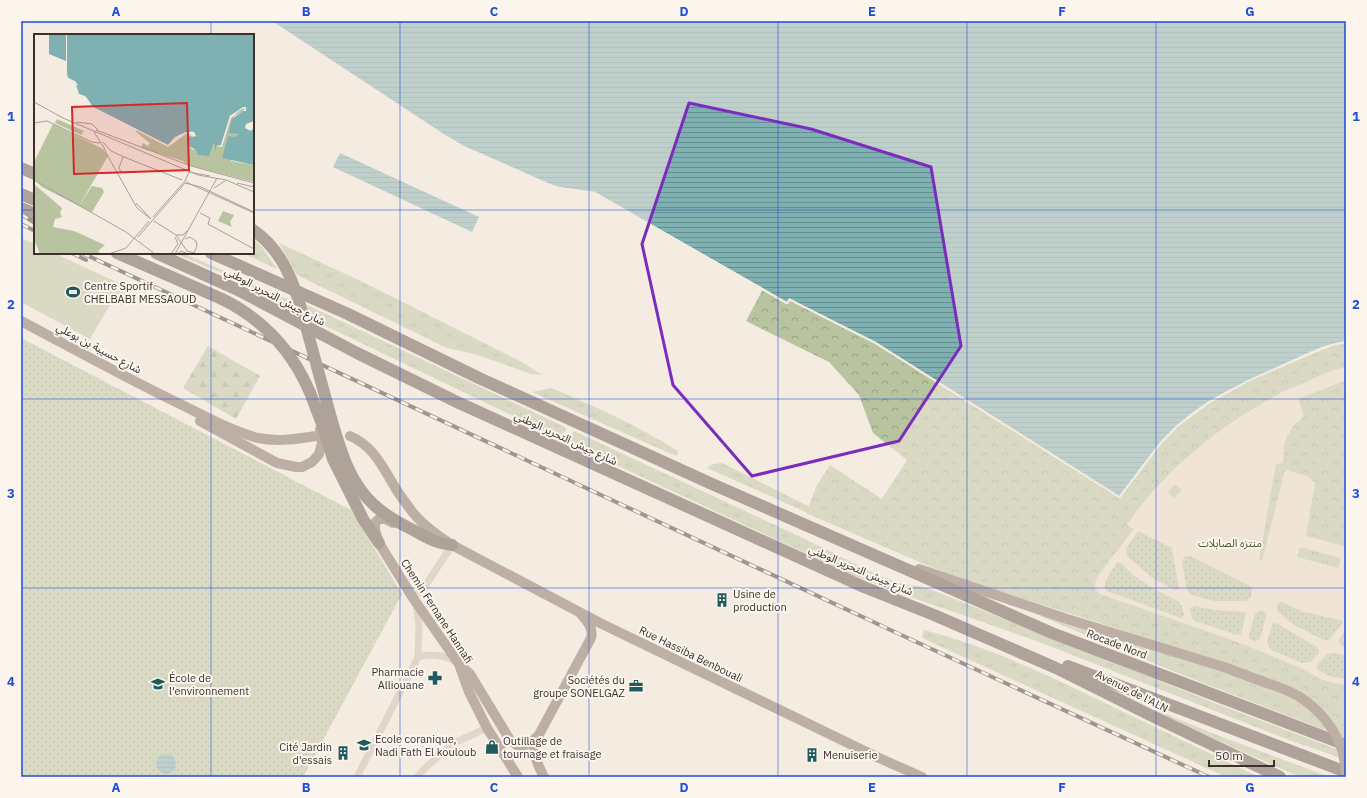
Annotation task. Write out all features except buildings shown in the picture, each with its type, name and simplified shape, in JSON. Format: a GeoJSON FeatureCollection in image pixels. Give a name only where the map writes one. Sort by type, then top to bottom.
{"type":"FeatureCollection","features":[{"type":"Feature","properties":{"kind":"highway"},"geometry":{"type":"LineString","coordinates":[[21,168],[34,174]]}},
{"type":"Feature","properties":{"kind":"highway"},"geometry":{"type":"LineString","coordinates":[[21,194],[34,200]]}},
{"type":"Feature","properties":{"kind":"highway"},"geometry":{"type":"LineString","coordinates":[[21,208],[34,214]]}},
{"type":"Feature","properties":{"kind":"highway"},"geometry":{"type":"LineString","coordinates":[[254,231],[269,244],[283,262],[294,284],[340,450],[345,463],[358,486],[380,510],[436,543],[452,546]]}},
{"type":"Feature","properties":{"kind":"highway"},"geometry":{"type":"LineString","coordinates":[[119,254],[222,299],[248,314],[278,341],[299,371],[316,408],[336,466],[363,519],[379,543]]}},
{"type":"Feature","properties":{"kind":"highway","name":"شارع جيش التحرير الوطني"},"geometry":{"type":"LineString","coordinates":[[158,254],[238,290],[350,350],[459,403],[864,587],[934,615],[971,632]]}},
{"type":"Feature","properties":{"kind":"highway","name":"شارع جيش التحرير الوطني"},"geometry":{"type":"LineString","coordinates":[[213,254],[348,314],[486,382],[705,481],[882,557]]}},
{"type":"Feature","properties":{"kind":"highway","name":"Rocade Nord"},"geometry":{"type":"LineString","coordinates":[[882,557],[1052,633],[1346,745]]}},
{"type":"Feature","properties":{"kind":"highway"},"geometry":{"type":"LineString","coordinates":[[971,632],[997,636],[1021,648],[1346,772]]}},
{"type":"Feature","properties":{"kind":"highway","name":"Avenue de l'ALN"},"geometry":{"type":"LineString","coordinates":[[971,632],[1056,668],[1280,777]]}},
{"type":"Feature","properties":{"kind":"main road","name":"شارع حسيبة بن بوعلي"},"geometry":{"type":"LineString","coordinates":[[21,321],[166,397]]}},
{"type":"Feature","properties":{"kind":"main road"},"geometry":{"type":"LineString","coordinates":[[166,397],[199,420],[271,459],[284,465],[296,467],[302,467],[312,462],[316,458],[321,448],[321,437],[316,408]]}},
{"type":"Feature","properties":{"kind":"main road"},"geometry":{"type":"LineString","coordinates":[[166,397],[217,422],[258,438],[282,440],[316,436]]}},
{"type":"Feature","properties":{"kind":"main road"},"geometry":{"type":"LineString","coordinates":[[350,436],[364,444],[376,456],[397,490],[419,520],[452,546]]}},
{"type":"Feature","properties":{"kind":"main road"},"geometry":{"type":"LineString","coordinates":[[379,543],[374,527],[377,520],[384,518],[394,523],[402,524]]}},
{"type":"Feature","properties":{"kind":"main road","name":"Chemin Fernane Hannafi"},"geometry":{"type":"LineString","coordinates":[[379,543],[458,664],[469,692],[487,728],[518,777]]}},
{"type":"Feature","properties":{"kind":"main road","name":"Rue Hassiba Benbouali"},"geometry":{"type":"LineString","coordinates":[[452,546],[580,612],[908,774],[922,777]]}},
{"type":"Feature","properties":{"kind":"main road"},"geometry":{"type":"LineString","coordinates":[[882,557],[1064,618],[1224,667],[1300,697],[1321,714],[1337,735],[1345,759],[1346,772]]}},
{"type":"Feature","properties":{"kind":"main road"},"geometry":{"type":"LineString","coordinates":[[544,777],[536,760],[534,750],[535,742],[592,634],[588,622],[580,612]]}},
{"type":"Feature","properties":{"kind":"main road"},"geometry":{"type":"LineString","coordinates":[[458,664],[470,674],[510,740],[518,746],[529,744],[539,735]]}},
{"type":"Feature","properties":{"kind":"street"},"geometry":{"type":"LineString","coordinates":[[367,777],[359,774],[418,657],[419,625],[415,600],[452,546]]}},
{"type":"Feature","properties":{"kind":"street"},"geometry":{"type":"LineString","coordinates":[[418,657],[428,654],[450,658],[458,664]]}},
{"type":"Feature","properties":{"kind":"street"},"geometry":{"type":"LineString","coordinates":[[417,777],[425,768],[454,743],[487,728]]}},
{"type":"Feature","properties":{"kind":"highlighted area"},"geometry":{"type":"Polygon","coordinates":[[[689,103],[811,129],[931,167],[961,346],[899,441],[752,476],[673,385],[642,244],[689,103]]]}},
{"type":"Feature","properties":{"kind":"green space","name":"Centre Sportif CHELBABI MESSAOUD"},"geometry":{"type":"Polygon","coordinates":[[[21,238],[34,244],[34,254],[56,254],[127,287],[121,305],[114,298],[90,339],[21,302],[21,238]]]}},
{"type":"Feature","properties":{"kind":"green space"},"geometry":{"type":"Polygon","coordinates":[[[254,240],[262,247],[277,269],[244,254],[254,254],[254,240]]]}},
{"type":"Feature","properties":{"kind":"green space"},"geometry":{"type":"Polygon","coordinates":[[[279,243],[365,283],[520,361],[542,375],[531,374],[475,354],[447,348],[297,275],[279,243]]]}},
{"type":"Feature","properties":{"kind":"green space"},"geometry":{"type":"Polygon","coordinates":[[[176,254],[185,254],[287,299],[291,308],[239,280],[176,254]]]}},
{"type":"Feature","properties":{"kind":"green space","name":"منتزه الصابلات"},"geometry":{"type":"Polygon","coordinates":[[[763,289],[787,302],[789,298],[1160,442],[1178,424],[1209,401],[1295,359],[1346,341],[1346,733],[1334,716],[1314,698],[1288,684],[948,574],[806,513],[817,485],[830,465],[882,499],[907,460],[873,433],[859,395],[829,362],[746,321],[763,289]]]}},
{"type":"Feature","properties":{"kind":"green space"},"geometry":{"type":"Polygon","coordinates":[[[305,304],[565,427],[566,430],[560,437],[557,437],[309,318],[305,304]]]}},
{"type":"Feature","properties":{"kind":"green space"},"geometry":{"type":"Polygon","coordinates":[[[21,338],[351,510],[402,594],[303,777],[21,777],[21,338]]]}},
{"type":"Feature","properties":{"kind":"green space"},"geometry":{"type":"Polygon","coordinates":[[[208,346],[260,376],[236,419],[183,388],[208,346]]]}},
{"type":"Feature","properties":{"kind":"green space"},"geometry":{"type":"Polygon","coordinates":[[[551,388],[600,409],[632,425],[678,451],[678,454],[676,456],[532,392],[551,388]]]}},
{"type":"Feature","properties":{"kind":"green space"},"geometry":{"type":"Polygon","coordinates":[[[574,431],[807,540],[880,576],[899,583],[927,588],[1217,704],[1336,749],[1338,757],[1289,740],[1034,640],[850,574],[567,442],[574,431]]]}},
{"type":"Feature","properties":{"kind":"green space"},"geometry":{"type":"Polygon","coordinates":[[[722,463],[810,507],[1290,676],[1332,713],[1344,730],[1346,738],[1180,674],[1040,616],[1157,642],[948,574],[707,468],[713,464],[722,463]]]}},
{"type":"Feature","properties":{"kind":"green space"},"geometry":{"type":"Polygon","coordinates":[[[1138,531],[1172,548],[1178,590],[1175,590],[1154,579],[1127,556],[1126,553],[1128,546],[1138,531]]]}},
{"type":"Feature","properties":{"kind":"green space"},"geometry":{"type":"Polygon","coordinates":[[[1187,556],[1190,556],[1250,586],[1252,589],[1251,597],[1240,601],[1221,601],[1202,599],[1190,595],[1186,584],[1182,562],[1187,556]]]}},
{"type":"Feature","properties":{"kind":"green space"},"geometry":{"type":"Polygon","coordinates":[[[1117,562],[1121,563],[1132,574],[1152,588],[1178,601],[1182,606],[1183,617],[1181,618],[1107,591],[1105,588],[1106,580],[1109,572],[1117,562]]]}},
{"type":"Feature","properties":{"kind":"green space"},"geometry":{"type":"Polygon","coordinates":[[[1279,602],[1303,612],[1342,620],[1343,623],[1332,637],[1323,640],[1298,627],[1280,615],[1277,611],[1277,605],[1279,602]]]}},
{"type":"Feature","properties":{"kind":"green space"},"geometry":{"type":"Polygon","coordinates":[[[1194,606],[1214,610],[1245,612],[1246,614],[1241,634],[1237,635],[1195,621],[1192,618],[1190,609],[1194,606]]]}},
{"type":"Feature","properties":{"kind":"green space"},"geometry":{"type":"Polygon","coordinates":[[[1260,610],[1266,613],[1266,617],[1260,639],[1255,642],[1250,639],[1250,632],[1253,619],[1260,610]]]}},
{"type":"Feature","properties":{"kind":"green space"},"geometry":{"type":"Polygon","coordinates":[[[1273,623],[1276,623],[1306,642],[1317,647],[1319,653],[1310,662],[1302,663],[1269,648],[1267,641],[1273,623]]]}},
{"type":"Feature","properties":{"kind":"green space"},"geometry":{"type":"Polygon","coordinates":[[[924,630],[995,653],[1064,683],[1259,777],[1226,777],[922,638],[924,630]]]}},
{"type":"Feature","properties":{"kind":"green space"},"geometry":{"type":"Polygon","coordinates":[[[1330,653],[1346,656],[1346,679],[1329,676],[1317,670],[1321,660],[1330,653]]]}},
{"type":"Feature","properties":{"kind":"green space"},"geometry":{"type":"Polygon","coordinates":[[[1158,711],[1222,737],[1330,777],[1300,777],[1157,713],[1158,711]]]}},
{"type":"Feature","properties":{"kind":"shaded area"},"geometry":{"type":"Polygon","coordinates":[[[1346,367],[1346,381],[1298,399],[1304,416],[1294,425],[1286,439],[1283,463],[1276,464],[1259,560],[1262,561],[1285,470],[1308,476],[1315,483],[1306,536],[1344,546],[1346,549],[1346,630],[1339,641],[1341,645],[1346,648],[1346,656],[1334,653],[1327,654],[1317,665],[1317,669],[1329,676],[1346,679],[1346,685],[1323,680],[1298,667],[1243,644],[1100,594],[1097,591],[1095,584],[1097,577],[1134,529],[1127,525],[1152,492],[1178,465],[1214,435],[1241,416],[1280,393],[1331,371],[1346,367]],[[1175,484],[1168,492],[1174,498],[1182,490],[1175,484]],[[1138,531],[1127,547],[1127,556],[1154,579],[1175,590],[1179,589],[1172,548],[1138,531]],[[1300,547],[1297,557],[1338,568],[1341,558],[1300,547]],[[1190,556],[1184,557],[1182,562],[1187,590],[1191,595],[1215,601],[1246,601],[1251,597],[1252,589],[1250,586],[1190,556]],[[1117,562],[1105,582],[1105,588],[1107,591],[1181,618],[1184,615],[1182,606],[1178,601],[1152,588],[1132,574],[1121,563],[1117,562]],[[1279,602],[1277,611],[1291,623],[1323,640],[1328,640],[1331,638],[1343,623],[1341,620],[1303,612],[1282,602],[1279,602]],[[1194,606],[1190,609],[1192,618],[1195,621],[1239,635],[1241,634],[1246,614],[1244,612],[1214,610],[1194,606]],[[1260,610],[1255,614],[1249,635],[1250,639],[1255,642],[1260,639],[1266,613],[1260,610]],[[1273,623],[1267,641],[1271,650],[1302,663],[1310,662],[1319,653],[1317,647],[1276,623],[1273,623]]]}},
{"type":"Feature","properties":{"kind":"water"},"geometry":{"type":"Polygon","coordinates":[[[272,21],[1346,21],[1346,341],[1329,345],[1304,354],[1213,399],[1189,415],[1161,442],[1120,496],[876,342],[789,299],[787,302],[595,192],[559,187],[550,184],[464,146],[272,21]]]}},
{"type":"Feature","properties":{"kind":"water"},"geometry":{"type":"Polygon","coordinates":[[[340,153],[479,217],[472,232],[333,167],[340,153]]]}},
{"type":"Feature","properties":{"kind":"water"},"geometry":{"type":"Polygon","coordinates":[[[166,754],[173,757],[176,764],[173,771],[166,774],[159,771],[156,764],[159,757],[166,754]]]}},
{"type":"Feature","properties":{"kind":"pier"},"geometry":{"type":"Polygon","coordinates":[[[270,21],[464,146],[550,184],[559,187],[595,192],[787,302],[789,298],[876,342],[1119,496],[1160,442],[1178,424],[1209,401],[1252,378],[1295,359],[1331,345],[1346,341],[1346,343],[1332,346],[1252,380],[1210,403],[1179,426],[1162,443],[1119,498],[875,344],[790,301],[786,304],[594,194],[559,189],[549,186],[463,148],[444,137],[270,21]]]}},
{"type":"Feature","properties":{"kind":"railway"},"geometry":{"type":"LineString","coordinates":[[21,214],[34,222]]}},
{"type":"Feature","properties":{"kind":"railway"},"geometry":{"type":"LineString","coordinates":[[21,224],[34,230]]}},
{"type":"Feature","properties":{"kind":"railway"},"geometry":{"type":"LineString","coordinates":[[74,254],[86,260]]}},
{"type":"Feature","properties":{"kind":"railway"},"geometry":{"type":"LineString","coordinates":[[84,254],[1209,777]]}},
{"type":"Feature","properties":{"kind":"place","name":"Centre Sportif CHELBABI MESSAOUD"},"geometry":{"type":"Point","coordinates":[73,292]}},
{"type":"Feature","properties":{"kind":"place","name":"Usine de production"},"geometry":{"type":"Point","coordinates":[722,600]}},
{"type":"Feature","properties":{"kind":"place","name":"Pharmacie Alliouane"},"geometry":{"type":"Point","coordinates":[435,678]}},
{"type":"Feature","properties":{"kind":"place","name":"École de l'environnement"},"geometry":{"type":"Point","coordinates":[158,684]}},
{"type":"Feature","properties":{"kind":"place","name":"Sociétés du groupe SONELGAZ"},"geometry":{"type":"Point","coordinates":[636,686]}},
{"type":"Feature","properties":{"kind":"place","name":"Ecole coranique, Nadi Fath El kouloub"},"geometry":{"type":"Point","coordinates":[364,745]}},
{"type":"Feature","properties":{"kind":"place","name":"Outillage de tournage et fraisage"},"geometry":{"type":"Point","coordinates":[492,747]}},
{"type":"Feature","properties":{"kind":"place","name":"Cité Jardin d'essais"},"geometry":{"type":"Point","coordinates":[343,753]}},
{"type":"Feature","properties":{"kind":"place","name":"Menuiserie"},"geometry":{"type":"Point","coordinates":[812,755]}}]}
